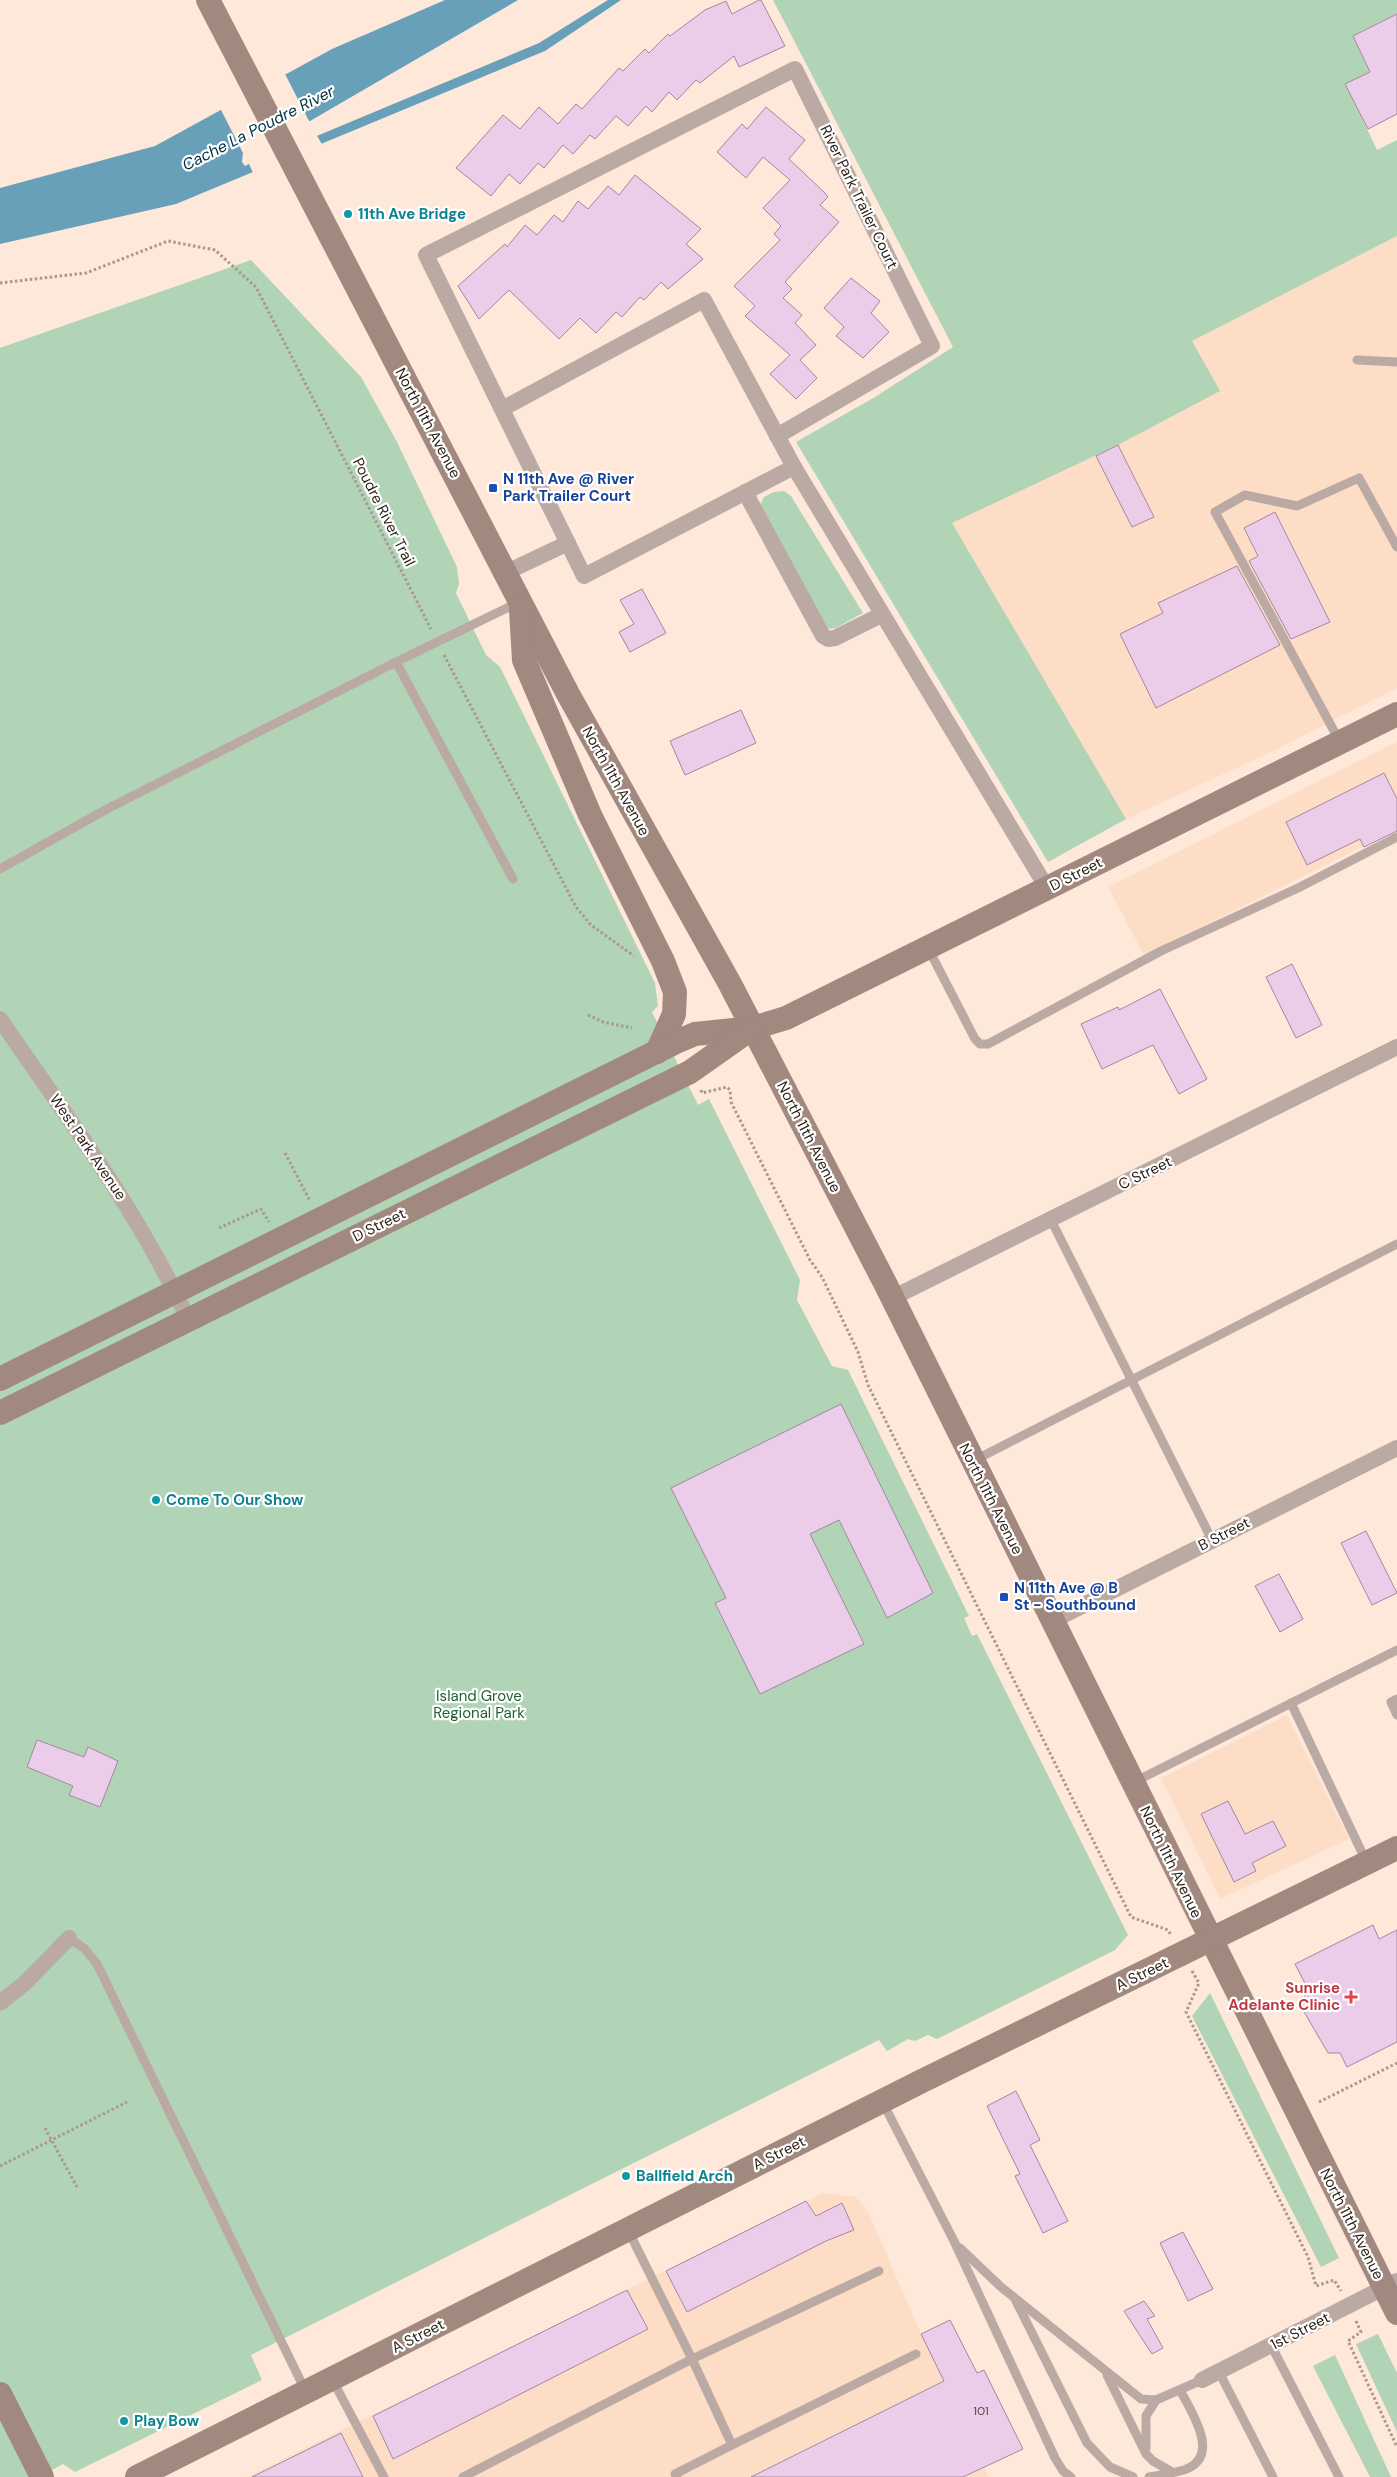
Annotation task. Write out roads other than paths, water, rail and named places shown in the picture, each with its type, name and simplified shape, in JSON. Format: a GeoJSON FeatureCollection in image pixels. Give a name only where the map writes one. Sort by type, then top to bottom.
{"type":"FeatureCollection","features":[{"type":"Feature","properties":{"kind":"street","name":"North 11th Avenue"},"geometry":{"type":"LineString","coordinates":[[208,0],[326,229],[507,572],[568,694],[752,1028],[892,1298],[1210,1941],[1391,2285],[1397,2313]]}},
{"type":"Feature","properties":{"kind":"street","name":"River Park Trailer Court"},"geometry":{"type":"LineString","coordinates":[[502,409],[426,255],[795,69],[932,346],[777,436]]}},
{"type":"Feature","properties":{"kind":"street"},"geometry":{"type":"LineString","coordinates":[[794,467],[584,576],[502,409],[704,300],[794,467],[881,615],[956,733],[1047,888]]}},
{"type":"Feature","properties":{"kind":"street"},"geometry":{"type":"LineString","coordinates":[[745,492],[823,636],[828,639],[835,638],[881,615]]}},
{"type":"Feature","properties":{"kind":"street"},"geometry":{"type":"LineString","coordinates":[[507,572],[568,543]]}},
{"type":"Feature","properties":{"kind":"street"},"geometry":{"type":"LineString","coordinates":[[521,601],[524,660],[590,816],[663,961],[675,992],[674,1014],[657,1052]]}},
{"type":"Feature","properties":{"kind":"street","name":"D Street"},"geometry":{"type":"LineString","coordinates":[[0,1379],[172,1286],[657,1052],[695,1034],[752,1028],[786,1018],[1397,714]]}},
{"type":"Feature","properties":{"kind":"street","name":"West Park Avenue"},"geometry":{"type":"LineString","coordinates":[[0,1019],[129,1208],[188,1319]]}},
{"type":"Feature","properties":{"kind":"street","name":"D Street"},"geometry":{"type":"LineString","coordinates":[[0,1413],[690,1072],[752,1028]]}},
{"type":"Feature","properties":{"kind":"street","name":"C Street"},"geometry":{"type":"LineString","coordinates":[[892,1298],[1397,1047]]}},
{"type":"Feature","properties":{"kind":"street","name":"B Street"},"geometry":{"type":"LineString","coordinates":[[1052,1620],[1397,1448]]}},
{"type":"Feature","properties":{"kind":"street","name":"A Street"},"geometry":{"type":"LineString","coordinates":[[137,2477],[883,2101],[1397,1848]]}},
{"type":"Feature","properties":{"kind":"street"},"geometry":{"type":"LineString","coordinates":[[0,2003],[25,1983],[69,1938]]}},
{"type":"Feature","properties":{"kind":"street","name":"1st Street"},"geometry":{"type":"LineString","coordinates":[[1202,2380],[1391,2285]]}},
{"type":"Feature","properties":{"kind":"street"},"geometry":{"type":"LineString","coordinates":[[0,2394],[42,2477]]}},
{"type":"Feature","properties":{"kind":"lane"},"geometry":{"type":"LineString","coordinates":[[1357,360],[1397,362]]}},
{"type":"Feature","properties":{"kind":"lane"},"geometry":{"type":"LineString","coordinates":[[1340,742],[1215,512],[1245,495],[1297,506],[1359,478],[1397,547]]}},
{"type":"Feature","properties":{"kind":"lane"},"geometry":{"type":"LineString","coordinates":[[0,869],[107,809],[437,641],[521,601]]}},
{"type":"Feature","properties":{"kind":"lane"},"geometry":{"type":"LineString","coordinates":[[396,662],[513,879]]}},
{"type":"Feature","properties":{"kind":"lane"},"geometry":{"type":"LineString","coordinates":[[928,947],[975,1039],[980,1044],[988,1044],[1162,951],[1298,888],[1397,837]]}},
{"type":"Feature","properties":{"kind":"lane"},"geometry":{"type":"LineString","coordinates":[[1051,1220],[1212,1540]]}},
{"type":"Feature","properties":{"kind":"lane"},"geometry":{"type":"LineString","coordinates":[[972,1462],[1397,1244]]}},
{"type":"Feature","properties":{"kind":"lane"},"geometry":{"type":"LineString","coordinates":[[1132,1783],[1397,1650]]}},
{"type":"Feature","properties":{"kind":"lane"},"geometry":{"type":"LineString","coordinates":[[1397,1699],[1391,1702],[1397,1715]]}},
{"type":"Feature","properties":{"kind":"lane"},"geometry":{"type":"LineString","coordinates":[[1291,1703],[1368,1863]]}},
{"type":"Feature","properties":{"kind":"lane"},"geometry":{"type":"LineString","coordinates":[[69,1938],[85,1949],[96,1964],[307,2392]]}},
{"type":"Feature","properties":{"kind":"lane"},"geometry":{"type":"LineString","coordinates":[[883,2101],[954,2241],[1055,2458],[1063,2471],[1071,2477]]}},
{"type":"Feature","properties":{"kind":"lane"},"geometry":{"type":"LineString","coordinates":[[628,2230],[732,2445]]}},
{"type":"Feature","properties":{"kind":"lane"},"geometry":{"type":"LineString","coordinates":[[954,2241],[973,2262],[1141,2400],[1156,2400],[1202,2380]]}},
{"type":"Feature","properties":{"kind":"lane"},"geometry":{"type":"LineString","coordinates":[[463,2477],[692,2359],[878,2271]]}},
{"type":"Feature","properties":{"kind":"lane"},"geometry":{"type":"LineString","coordinates":[[1013,2296],[1087,2443],[1110,2467],[1133,2477]]}},
{"type":"Feature","properties":{"kind":"lane"},"geometry":{"type":"LineString","coordinates":[[1271,2345],[1339,2477]]}},
{"type":"Feature","properties":{"kind":"lane"},"geometry":{"type":"LineString","coordinates":[[676,2477],[675,2474],[916,2354]]}},
{"type":"Feature","properties":{"kind":"lane"},"geometry":{"type":"LineString","coordinates":[[1106,2372],[1146,2454],[1153,2461],[1172,2472]]}},
{"type":"Feature","properties":{"kind":"lane"},"geometry":{"type":"LineString","coordinates":[[1219,2372],[1272,2477]]}},
{"type":"Feature","properties":{"kind":"lane"},"geometry":{"type":"LineString","coordinates":[[332,2379],[384,2477]]}},
{"type":"Feature","properties":{"kind":"lane"},"geometry":{"type":"LineString","coordinates":[[1149,2477],[1186,2469],[1200,2458],[1204,2448],[1202,2435],[1180,2390]]}},
{"type":"Feature","properties":{"kind":"lane"},"geometry":{"type":"LineString","coordinates":[[1146,2454],[1146,2416],[1156,2400]]}},
{"type":"Feature","properties":{"kind":"water","name":"Cache La Poudre River"},"geometry":{"type":"Polygon","coordinates":[[[445,0],[518,0],[310,121],[300,143],[539,43],[608,0],[621,0],[545,51],[176,204],[0,244],[0,188],[155,146],[332,49],[445,0]]]}},
{"type":"Feature","properties":{"kind":"place","name":"11th Ave Bridge"},"geometry":{"type":"Point","coordinates":[348,214]}},
{"type":"Feature","properties":{"kind":"place","name":"N 11th Ave @ River Park Trailer Court"},"geometry":{"type":"Point","coordinates":[493,488]}},
{"type":"Feature","properties":{"kind":"place","name":"Come To Our Show"},"geometry":{"type":"Point","coordinates":[156,1500]}},
{"type":"Feature","properties":{"kind":"place","name":"N 11th Ave @ B St - Southbound"},"geometry":{"type":"Point","coordinates":[1004,1597]}},
{"type":"Feature","properties":{"kind":"place","name":"Sunrise Adelante Clinic"},"geometry":{"type":"Point","coordinates":[1351,1997]}},
{"type":"Feature","properties":{"kind":"place","name":"Ballfield Arch"},"geometry":{"type":"Point","coordinates":[626,2176]}},
{"type":"Feature","properties":{"kind":"place","name":"Play Bow"},"geometry":{"type":"Point","coordinates":[124,2421]}},
{"type":"Feature","properties":{"kind":"park label","name":"Island Grove Regional Park"},"geometry":{"type":"Point","coordinates":[479,1704]}}]}
